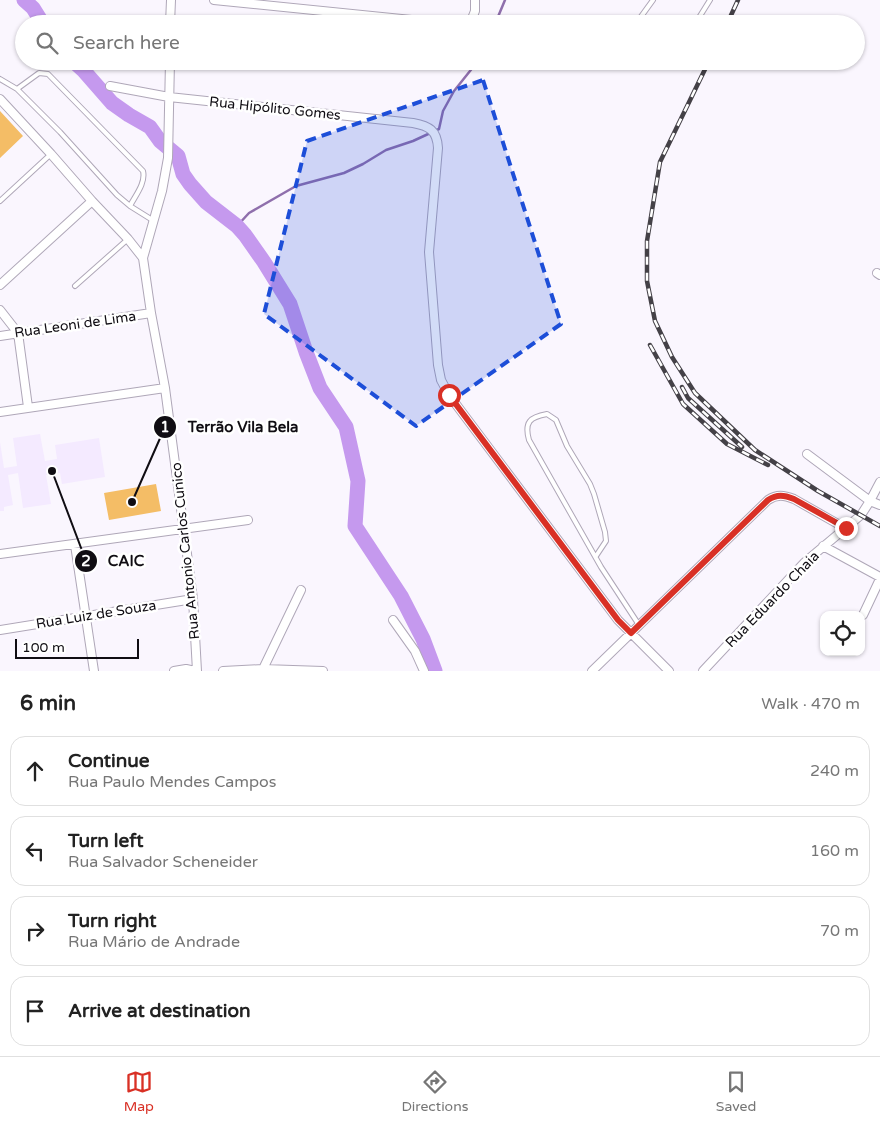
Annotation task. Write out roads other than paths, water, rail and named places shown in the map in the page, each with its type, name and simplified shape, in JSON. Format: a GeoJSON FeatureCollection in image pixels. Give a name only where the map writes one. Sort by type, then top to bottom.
{"type":"FeatureCollection","features":[{"type":"Feature","properties":{"kind":"street"},"geometry":{"type":"LineString","coordinates":[[170,0],[170,15]]}},
{"type":"Feature","properties":{"kind":"street"},"geometry":{"type":"LineString","coordinates":[[214,0],[362,15]]}},
{"type":"Feature","properties":{"kind":"street"},"geometry":{"type":"LineString","coordinates":[[472,15],[475,11],[475,0]]}},
{"type":"Feature","properties":{"kind":"street"},"geometry":{"type":"LineString","coordinates":[[143,258],[162,191],[168,158],[170,70]]}},
{"type":"Feature","properties":{"kind":"street","name":"Rua Hipólito Gomes"},"geometry":{"type":"LineString","coordinates":[[110,86],[169,97],[413,123],[423,125],[433,132],[438,140],[438,148],[429,252],[438,365],[441,380],[449,395],[612,612],[631,633]]}},
{"type":"Feature","properties":{"kind":"street"},"geometry":{"type":"LineString","coordinates":[[0,99],[128,239],[143,258]]}},
{"type":"Feature","properties":{"kind":"street"},"geometry":{"type":"LineString","coordinates":[[0,285],[92,201]]}},
{"type":"Feature","properties":{"kind":"street","name":"Rua Antonio Carlos Cunico"},"geometry":{"type":"LineString","coordinates":[[143,258],[165,388],[193,599],[196,671]]}},
{"type":"Feature","properties":{"kind":"street"},"geometry":{"type":"LineString","coordinates":[[0,310],[18,333],[28,407]]}},
{"type":"Feature","properties":{"kind":"street","name":"Rua Leoni de Lima"},"geometry":{"type":"LineString","coordinates":[[0,336],[151,313]]}},
{"type":"Feature","properties":{"kind":"street"},"geometry":{"type":"LineString","coordinates":[[0,412],[165,388]]}},
{"type":"Feature","properties":{"kind":"street"},"geometry":{"type":"LineString","coordinates":[[807,454],[870,501],[880,505]]}},
{"type":"Feature","properties":{"kind":"street","name":"Rua Eduardo Chaia"},"geometry":{"type":"LineString","coordinates":[[703,671],[805,562],[861,516],[880,482]]}},
{"type":"Feature","properties":{"kind":"street"},"geometry":{"type":"LineString","coordinates":[[592,671],[768,500],[779,495],[786,496],[846,528]]}},
{"type":"Feature","properties":{"kind":"street"},"geometry":{"type":"LineString","coordinates":[[0,554],[248,520]]}},
{"type":"Feature","properties":{"kind":"street"},"geometry":{"type":"LineString","coordinates":[[75,545],[94,671]]}},
{"type":"Feature","properties":{"kind":"street"},"geometry":{"type":"LineString","coordinates":[[823,546],[880,578],[864,611]]}},
{"type":"Feature","properties":{"kind":"street"},"geometry":{"type":"LineString","coordinates":[[263,669],[301,590]]}},
{"type":"Feature","properties":{"kind":"street","name":"Rua Luiz de Souza"},"geometry":{"type":"LineString","coordinates":[[0,630],[193,599]]}},
{"type":"Feature","properties":{"kind":"street"},"geometry":{"type":"LineString","coordinates":[[393,620],[415,651],[424,671]]}},
{"type":"Feature","properties":{"kind":"street"},"geometry":{"type":"LineString","coordinates":[[631,633],[669,671]]}},
{"type":"Feature","properties":{"kind":"street"},"geometry":{"type":"LineString","coordinates":[[174,671],[186,669],[196,671]]}},
{"type":"Feature","properties":{"kind":"street"},"geometry":{"type":"LineString","coordinates":[[223,671],[263,669],[323,671]]}},
{"type":"Feature","properties":{"kind":"lane"},"geometry":{"type":"LineString","coordinates":[[642,15],[653,0]]}},
{"type":"Feature","properties":{"kind":"lane"},"geometry":{"type":"LineString","coordinates":[[701,15],[710,0]]}},
{"type":"Feature","properties":{"kind":"lane"},"geometry":{"type":"LineString","coordinates":[[17,90],[39,73],[48,74],[143,171],[143,181],[130,206]]}},
{"type":"Feature","properties":{"kind":"lane"},"geometry":{"type":"LineString","coordinates":[[0,79],[17,90],[60,132],[117,196],[154,221]]}},
{"type":"Feature","properties":{"kind":"lane"},"geometry":{"type":"LineString","coordinates":[[0,201],[51,154]]}},
{"type":"Feature","properties":{"kind":"lane"},"geometry":{"type":"LineString","coordinates":[[75,286],[128,239]]}},
{"type":"Feature","properties":{"kind":"lane"},"geometry":{"type":"LineString","coordinates":[[596,556],[606,541],[590,484],[567,446],[556,420],[547,414],[536,416],[528,423],[526,431],[529,440],[601,566],[639,625]]}},
{"type":"Feature","properties":{"kind":"waterway"},"geometry":{"type":"LineString","coordinates":[[24,0],[37,15]]}},
{"type":"Feature","properties":{"kind":"waterway"},"geometry":{"type":"LineString","coordinates":[[499,15],[505,0]]}},
{"type":"Feature","properties":{"kind":"waterway"},"geometry":{"type":"LineString","coordinates":[[83,70],[112,103],[150,127],[160,141],[178,156],[183,174],[190,184],[206,202],[237,226],[245,235],[290,304],[320,388],[346,427],[358,481],[355,526],[401,596],[423,639],[435,671]]}},
{"type":"Feature","properties":{"kind":"waterway"},"geometry":{"type":"LineString","coordinates":[[237,226],[249,213],[296,186],[344,173],[386,150],[413,141],[439,129],[443,111],[454,91],[471,70]]}},
{"type":"Feature","properties":{"kind":"railway"},"geometry":{"type":"LineString","coordinates":[[731,15],[738,0]]}},
{"type":"Feature","properties":{"kind":"railway"},"geometry":{"type":"LineString","coordinates":[[705,70],[660,162],[647,241],[647,281],[655,321],[672,357],[695,393],[755,450],[818,491],[880,526]]}},
{"type":"Feature","properties":{"kind":"railway"},"geometry":{"type":"LineString","coordinates":[[650,345],[683,404],[727,444],[768,465]]}},
{"type":"Feature","properties":{"kind":"railway"},"geometry":{"type":"LineString","coordinates":[[682,387],[688,398],[742,447]]}},
{"type":"Feature","properties":{"kind":"place","name":"CAIC"},"geometry":{"type":"Point","coordinates":[52,471]}},
{"type":"Feature","properties":{"kind":"place","name":"Terrão Vila Bela"},"geometry":{"type":"Point","coordinates":[132,502]}}]}
